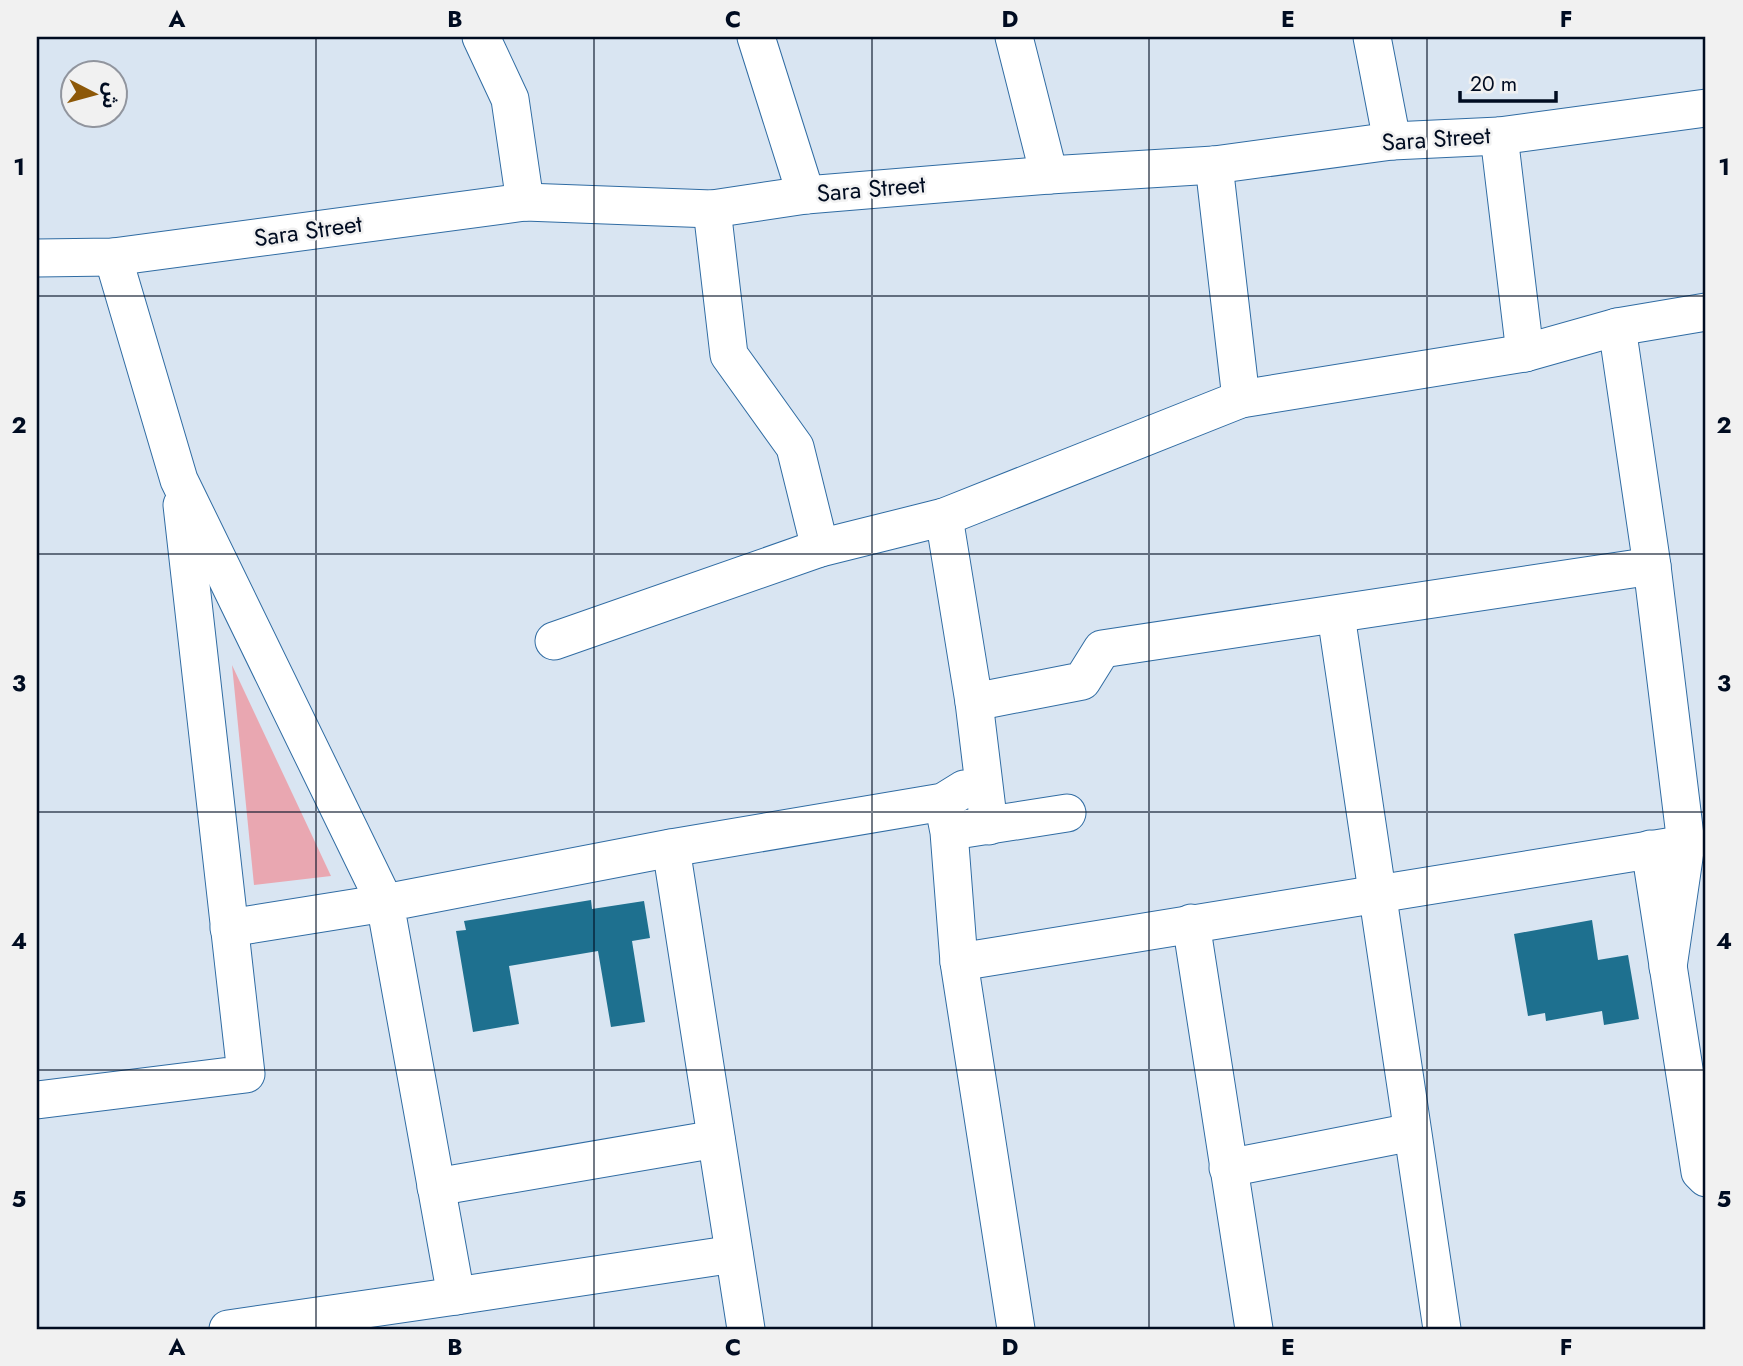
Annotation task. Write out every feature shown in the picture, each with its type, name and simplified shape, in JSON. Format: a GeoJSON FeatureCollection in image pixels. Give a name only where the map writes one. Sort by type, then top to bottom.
{"type":"FeatureCollection","features":[{"type":"Feature","properties":{"kind":"street"},"geometry":{"type":"LineString","coordinates":[[481,37],[510,99],[525,202]]}},
{"type":"Feature","properties":{"kind":"street"},"geometry":{"type":"LineString","coordinates":[[756,37],[806,195]]}},
{"type":"Feature","properties":{"kind":"street"},"geometry":{"type":"LineString","coordinates":[[1014,37],[1049,175]]}},
{"type":"Feature","properties":{"kind":"street"},"geometry":{"type":"LineString","coordinates":[[1372,37],[1392,141]]}},
{"type":"Feature","properties":{"kind":"street","name":"Sara Street"},"geometry":{"type":"LineString","coordinates":[[37,258],[113,257],[525,202],[712,209],[806,195],[1049,175],[1214,165],[1392,141],[1499,136],[1706,108]]}},
{"type":"Feature","properties":{"kind":"street"},"geometry":{"type":"LineString","coordinates":[[1499,136],[1525,353]]}},
{"type":"Feature","properties":{"kind":"street"},"geometry":{"type":"LineString","coordinates":[[1214,165],[1241,399]]}},
{"type":"Feature","properties":{"kind":"street"},"geometry":{"type":"LineString","coordinates":[[712,209],[729,355],[795,447],[820,548]]}},
{"type":"Feature","properties":{"kind":"street"},"geometry":{"type":"LineString","coordinates":[[113,257],[179,480],[385,903],[456,1296]]}},
{"type":"Feature","properties":{"kind":"street"},"geometry":{"type":"LineString","coordinates":[[554,641],[820,548],[944,517],[1241,399],[1525,353],[1617,327],[1706,312]]}},
{"type":"Feature","properties":{"kind":"street"},"geometry":{"type":"LineString","coordinates":[[1617,327],[1652,566],[1686,844],[1668,967]]}},
{"type":"Feature","properties":{"kind":"street"},"geometry":{"type":"LineString","coordinates":[[37,1100],[246,1074],[179,480]]}},
{"type":"Feature","properties":{"kind":"street"},"geometry":{"type":"LineString","coordinates":[[944,517],[974,702],[989,825]]}},
{"type":"Feature","properties":{"kind":"street"},"geometry":{"type":"LineString","coordinates":[[974,702],[1082,681],[1102,649],[1652,566]]}},
{"type":"Feature","properties":{"kind":"street"},"geometry":{"type":"LineString","coordinates":[[1336,615],[1442,1329]]}},
{"type":"Feature","properties":{"kind":"street"},"geometry":{"type":"LineString","coordinates":[[229,928],[385,903],[671,848],[952,808],[989,825],[1067,813]]}},
{"type":"Feature","properties":{"kind":"street"},"geometry":{"type":"LineString","coordinates":[[952,808],[959,962],[1016,1329]]}},
{"type":"Feature","properties":{"kind":"street"},"geometry":{"type":"LineString","coordinates":[[959,962],[1377,892],[1686,844]]}},
{"type":"Feature","properties":{"kind":"street"},"geometry":{"type":"LineString","coordinates":[[671,848],[746,1329]]}},
{"type":"Feature","properties":{"kind":"street"},"geometry":{"type":"LineString","coordinates":[[1650,849],[1704,1173]]}},
{"type":"Feature","properties":{"kind":"street"},"geometry":{"type":"LineString","coordinates":[[1191,923],[1254,1329]]}},
{"type":"Feature","properties":{"kind":"street"},"geometry":{"type":"LineString","coordinates":[[1228,1168],[1412,1132]]}},
{"type":"Feature","properties":{"kind":"street"},"geometry":{"type":"LineString","coordinates":[[436,1187],[716,1139]]}},
{"type":"Feature","properties":{"kind":"street"},"geometry":{"type":"LineString","coordinates":[[228,1329],[734,1254]]}},
{"type":"Feature","properties":{"kind":"shaded area"},"geometry":{"type":"Polygon","coordinates":[[[232,665],[331,876],[254,885],[232,665]]]}},
{"type":"Feature","properties":{"kind":"building"},"geometry":{"type":"Polygon","coordinates":[[[591,900],[592,909],[644,901],[650,938],[632,941],[645,1022],[611,1027],[598,951],[509,966],[519,1024],[473,1032],[456,931],[466,930],[464,921],[591,900]]]}},
{"type":"Feature","properties":{"kind":"building"},"geometry":{"type":"Polygon","coordinates":[[[1592,920],[1598,960],[1628,955],[1639,1019],[1604,1025],[1602,1011],[1546,1021],[1545,1013],[1528,1016],[1514,934],[1592,920]]]}}]}
